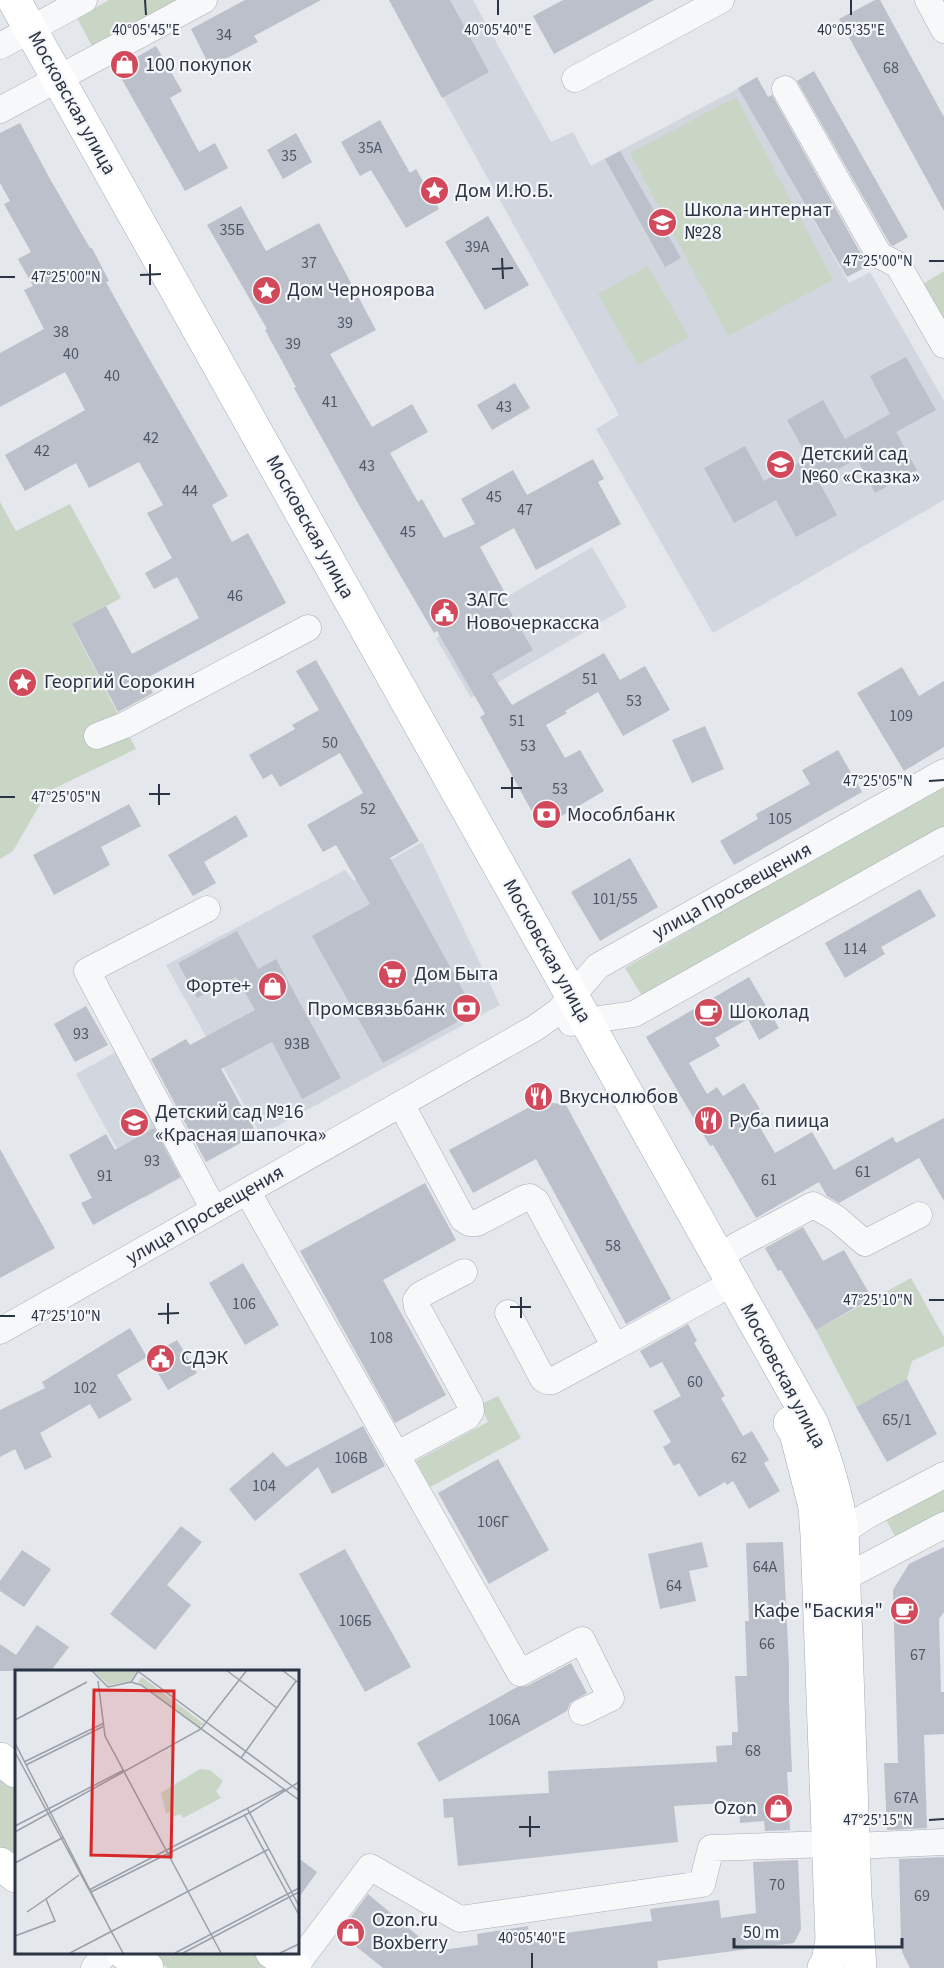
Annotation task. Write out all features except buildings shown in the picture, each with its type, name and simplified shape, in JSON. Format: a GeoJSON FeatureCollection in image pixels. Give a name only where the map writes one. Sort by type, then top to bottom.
{"type":"FeatureCollection","features":[{"type":"Feature","properties":{"kind":"main road","name":"Московская улица"},"geometry":{"type":"LineString","coordinates":[[14,0],[16,37]]}},
{"type":"Feature","properties":{"kind":"main road","name":"Московская улица"},"geometry":{"type":"LineString","coordinates":[[0,2],[16,37],[53,82],[795,1433],[814,1507],[829,1533]]}},
{"type":"Feature","properties":{"kind":"main road","name":"Московская улица"},"geometry":{"type":"LineString","coordinates":[[564,1016],[718,1258],[812,1424],[827,1462],[838,1503],[829,1533],[841,1845],[860,1968]]}},
{"type":"Feature","properties":{"kind":"main road"},"geometry":{"type":"LineString","coordinates":[[0,1759],[15,1770]]}},
{"type":"Feature","properties":{"kind":"main road","name":"Московская улица"},"geometry":{"type":"LineString","coordinates":[[824,1968],[828,1960],[831,1940],[841,1845]]}},
{"type":"Feature","properties":{"kind":"main road"},"geometry":{"type":"LineString","coordinates":[[0,1864],[15,1875]]}},
{"type":"Feature","properties":{"kind":"main road"},"geometry":{"type":"LineString","coordinates":[[273,1953],[295,1968]]}},
{"type":"Feature","properties":{"kind":"street"},"geometry":{"type":"LineString","coordinates":[[16,37],[84,0]]}},
{"type":"Feature","properties":{"kind":"street"},"geometry":{"type":"LineString","coordinates":[[0,110],[204,0]]}},
{"type":"Feature","properties":{"kind":"street"},"geometry":{"type":"LineString","coordinates":[[575,79],[721,0]]}},
{"type":"Feature","properties":{"kind":"street"},"geometry":{"type":"LineString","coordinates":[[928,0],[944,30]]}},
{"type":"Feature","properties":{"kind":"street"},"geometry":{"type":"LineString","coordinates":[[785,89],[879,255],[898,265],[944,345]]}},
{"type":"Feature","properties":{"kind":"street"},"geometry":{"type":"LineString","coordinates":[[97,736],[125,725],[308,628]]}},
{"type":"Feature","properties":{"kind":"street","name":"улица Просвещения"},"geometry":{"type":"LineString","coordinates":[[564,1016],[598,966],[944,772]]}},
{"type":"Feature","properties":{"kind":"street","name":"улица Просвещения"},"geometry":{"type":"LineString","coordinates":[[0,1331],[401,1104],[564,1016],[634,1014],[944,840]]}},
{"type":"Feature","properties":{"kind":"street"},"geometry":{"type":"LineString","coordinates":[[207,909],[87,971],[214,1210]]}},
{"type":"Feature","properties":{"kind":"street"},"geometry":{"type":"LineString","coordinates":[[401,1104],[464,1219],[469,1223],[477,1223],[525,1198],[530,1197],[536,1201],[615,1347]]}},
{"type":"Feature","properties":{"kind":"street"},"geometry":{"type":"LineString","coordinates":[[247,1191],[520,1673],[582,1641],[611,1698],[582,1712]]}},
{"type":"Feature","properties":{"kind":"street"},"geometry":{"type":"LineString","coordinates":[[718,1258],[813,1205],[836,1218],[865,1243],[919,1215]]}},
{"type":"Feature","properties":{"kind":"street"},"geometry":{"type":"LineString","coordinates":[[396,1455],[467,1417],[471,1411],[470,1404],[417,1307],[416,1300],[420,1295],[464,1272]]}},
{"type":"Feature","properties":{"kind":"street"},"geometry":{"type":"LineString","coordinates":[[507,1313],[547,1382],[716,1292]]}},
{"type":"Feature","properties":{"kind":"street"},"geometry":{"type":"LineString","coordinates":[[829,1533],[944,1474]]}},
{"type":"Feature","properties":{"kind":"street"},"geometry":{"type":"LineString","coordinates":[[831,1579],[944,1525]]}},
{"type":"Feature","properties":{"kind":"street"},"geometry":{"type":"LineString","coordinates":[[295,1968],[370,1867],[460,1919],[702,1884],[711,1848],[944,1842]]}},
{"type":"Feature","properties":{"kind":"street"},"geometry":{"type":"LineString","coordinates":[[94,1968],[130,1956]]}},
{"type":"Feature","properties":{"kind":"shaded area"},"geometry":{"type":"Polygon","coordinates":[[[389,0],[473,0],[551,142],[573,132],[591,166],[739,88],[849,283],[870,272],[944,401],[944,500],[713,633],[596,429],[619,415],[389,0]]]}},
{"type":"Feature","properties":{"kind":"shaded area"},"geometry":{"type":"Polygon","coordinates":[[[592,547],[627,607],[471,698],[436,638],[592,547]]]}},
{"type":"Feature","properties":{"kind":"shaded area"},"geometry":{"type":"Polygon","coordinates":[[[422,842],[500,1005],[261,1135],[166,965],[345,870],[354,881],[422,842]]]}},
{"type":"Feature","properties":{"kind":"shaded area","name":"Детский сад №16 «Красная шапочка»"},"geometry":{"type":"Polygon","coordinates":[[[123,1048],[192,1172],[144,1198],[76,1074],[123,1048]]]}},
{"type":"Feature","properties":{"kind":"green space"},"geometry":{"type":"Polygon","coordinates":[[[109,0],[178,0],[92,46],[77,18],[109,0]]]}},
{"type":"Feature","properties":{"kind":"green space"},"geometry":{"type":"Polygon","coordinates":[[[736,97],[833,280],[728,336],[630,153],[736,97]]]}},
{"type":"Feature","properties":{"kind":"green space"},"geometry":{"type":"Polygon","coordinates":[[[648,266],[689,337],[638,365],[598,294],[648,266]]]}},
{"type":"Feature","properties":{"kind":"green space"},"geometry":{"type":"Polygon","coordinates":[[[944,271],[944,332],[918,287],[944,271]]]}},
{"type":"Feature","properties":{"kind":"green space"},"geometry":{"type":"Polygon","coordinates":[[[0,502],[16,531],[70,504],[121,598],[72,625],[136,749],[47,792],[13,851],[0,859],[0,502]]]}},
{"type":"Feature","properties":{"kind":"green space"},"geometry":{"type":"Polygon","coordinates":[[[944,783],[944,834],[645,1001],[625,968],[944,783]]]}},
{"type":"Feature","properties":{"kind":"green space"},"geometry":{"type":"Polygon","coordinates":[[[911,1278],[944,1337],[944,1346],[912,1361],[907,1379],[856,1407],[816,1330],[911,1278]]]}},
{"type":"Feature","properties":{"kind":"green space"},"geometry":{"type":"Polygon","coordinates":[[[498,1396],[521,1438],[430,1487],[416,1461],[488,1422],[480,1405],[498,1396]]]}},
{"type":"Feature","properties":{"kind":"green space"},"geometry":{"type":"Polygon","coordinates":[[[944,1483],[944,1517],[898,1541],[883,1515],[944,1483]]]}},
{"type":"Feature","properties":{"kind":"green space"},"geometry":{"type":"Polygon","coordinates":[[[0,1768],[15,1778],[15,1859],[0,1849],[0,1768]]]}},
{"type":"Feature","properties":{"kind":"green space"},"geometry":{"type":"Polygon","coordinates":[[[146,1953],[262,1953],[284,1968],[168,1968],[146,1953]]]}},
{"type":"Feature","properties":{"kind":"place","name":"100 покупок"},"geometry":{"type":"Point","coordinates":[124,65]}},
{"type":"Feature","properties":{"kind":"place","name":"Дом И.Ю.Б."},"geometry":{"type":"Point","coordinates":[434,191]}},
{"type":"Feature","properties":{"kind":"place","name":"Школа-интернат №28"},"geometry":{"type":"Point","coordinates":[663,222]}},
{"type":"Feature","properties":{"kind":"place","name":"Дом Черноярова"},"geometry":{"type":"Point","coordinates":[266,290]}},
{"type":"Feature","properties":{"kind":"place","name":"Детский сад №60 «Сказка»"},"geometry":{"type":"Point","coordinates":[780,465]}},
{"type":"Feature","properties":{"kind":"place","name":"ЗАГС Новочеркасска"},"geometry":{"type":"Point","coordinates":[445,612]}},
{"type":"Feature","properties":{"kind":"place","name":"Георгий Сорокин"},"geometry":{"type":"Point","coordinates":[23,682]}},
{"type":"Feature","properties":{"kind":"place","name":"Мособлбанк"},"geometry":{"type":"Point","coordinates":[546,815]}},
{"type":"Feature","properties":{"kind":"place","name":"Дом Быта"},"geometry":{"type":"Point","coordinates":[393,974]}},
{"type":"Feature","properties":{"kind":"place","name":"Форте+"},"geometry":{"type":"Point","coordinates":[272,986]}},
{"type":"Feature","properties":{"kind":"place","name":"Промсвязьбанк"},"geometry":{"type":"Point","coordinates":[466,1009]}},
{"type":"Feature","properties":{"kind":"place","name":"Шоколад"},"geometry":{"type":"Point","coordinates":[708,1012]}},
{"type":"Feature","properties":{"kind":"place","name":"Вкуснолюбов"},"geometry":{"type":"Point","coordinates":[538,1097]}},
{"type":"Feature","properties":{"kind":"place","name":"Руба пиица"},"geometry":{"type":"Point","coordinates":[708,1121]}},
{"type":"Feature","properties":{"kind":"place","name":"Детский сад №16 «Красная шапочка»"},"geometry":{"type":"Point","coordinates":[134,1123]}},
{"type":"Feature","properties":{"kind":"place","name":"СДЭК"},"geometry":{"type":"Point","coordinates":[160,1358]}},
{"type":"Feature","properties":{"kind":"place","name":"Кафе \"Баския\""},"geometry":{"type":"Point","coordinates":[904,1611]}},
{"type":"Feature","properties":{"kind":"place","name":"Ozon"},"geometry":{"type":"Point","coordinates":[778,1808]}},
{"type":"Feature","properties":{"kind":"place","name":"Ozon.ru Boxberry"},"geometry":{"type":"Point","coordinates":[351,1932]}}]}
